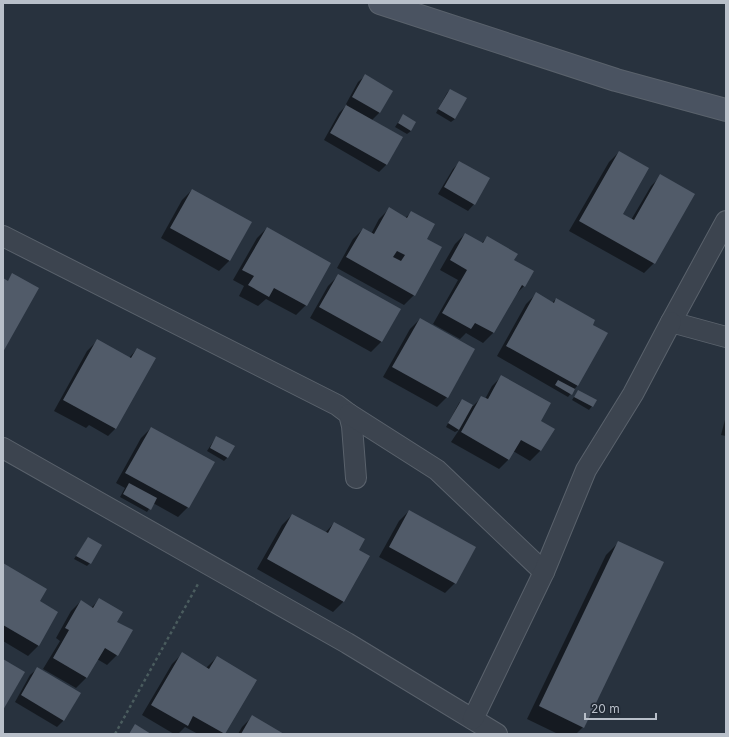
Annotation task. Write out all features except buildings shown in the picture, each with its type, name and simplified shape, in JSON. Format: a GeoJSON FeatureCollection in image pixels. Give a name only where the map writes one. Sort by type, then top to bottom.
{"type":"FeatureCollection","features":[{"type":"Feature","properties":{"kind":"street"},"geometry":{"type":"LineString","coordinates":[[380,3],[616,80],[726,110]]}},
{"type":"Feature","properties":{"kind":"street"},"geometry":{"type":"LineString","coordinates":[[473,719],[544,572],[586,470],[633,394],[726,221]]}},
{"type":"Feature","properties":{"kind":"street"},"geometry":{"type":"LineString","coordinates":[[3,236],[337,405],[436,470],[544,572]]}},
{"type":"Feature","properties":{"kind":"street"},"geometry":{"type":"LineString","coordinates":[[671,322],[726,337]]}},
{"type":"Feature","properties":{"kind":"street"},"geometry":{"type":"LineString","coordinates":[[349,414],[352,426],[356,478]]}},
{"type":"Feature","properties":{"kind":"street"},"geometry":{"type":"LineString","coordinates":[[3,448],[347,643],[498,734]]}},
{"type":"Feature","properties":{"kind":"path"},"geometry":{"type":"LineString","coordinates":[[115,734],[208,565]]}}]}
